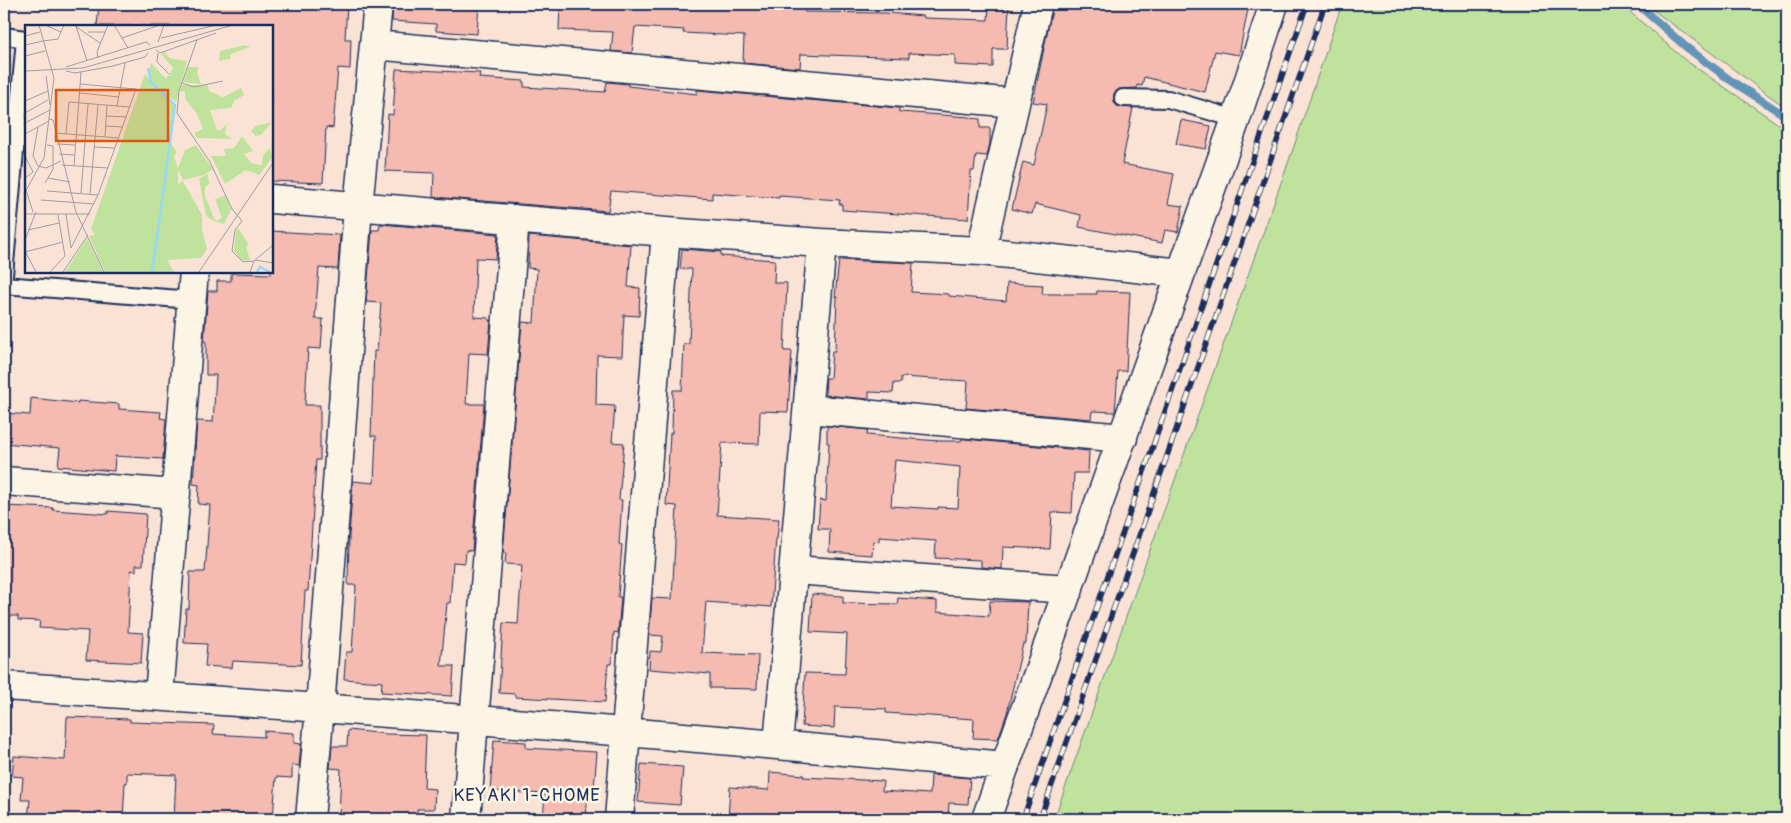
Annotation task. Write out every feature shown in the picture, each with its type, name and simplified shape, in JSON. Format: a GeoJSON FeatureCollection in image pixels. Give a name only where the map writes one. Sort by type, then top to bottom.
{"type":"FeatureCollection","features":[{"type":"Feature","properties":{"kind":"street"},"geometry":{"type":"LineString","coordinates":[[310,819],[358,207],[378,4]]}},
{"type":"Feature","properties":{"kind":"street"},"geometry":{"type":"LineString","coordinates":[[981,250],[1038,4]]}},
{"type":"Feature","properties":{"kind":"street"},"geometry":{"type":"LineString","coordinates":[[986,819],[1236,119],[1274,4]]}},
{"type":"Feature","properties":{"kind":"street"},"geometry":{"type":"LineString","coordinates":[[374,45],[1014,104]]}},
{"type":"Feature","properties":{"kind":"street"},"geometry":{"type":"LineString","coordinates":[[272,200],[822,243],[981,250],[1181,273]]}},
{"type":"Feature","properties":{"kind":"street"},"geometry":{"type":"LineString","coordinates":[[466,819],[515,219]]}},
{"type":"Feature","properties":{"kind":"street"},"geometry":{"type":"LineString","coordinates":[[620,819],[666,232]]}},
{"type":"Feature","properties":{"kind":"street"},"geometry":{"type":"LineString","coordinates":[[778,744],[822,243]]}},
{"type":"Feature","properties":{"kind":"street"},"geometry":{"type":"LineString","coordinates":[[159,696],[194,272]]}},
{"type":"Feature","properties":{"kind":"street"},"geometry":{"type":"LineString","coordinates":[[808,409],[1122,438]]}},
{"type":"Feature","properties":{"kind":"street"},"geometry":{"type":"LineString","coordinates":[[4,481],[176,494]]}},
{"type":"Feature","properties":{"kind":"street"},"geometry":{"type":"LineString","coordinates":[[794,570],[1069,589]]}},
{"type":"Feature","properties":{"kind":"street"},"geometry":{"type":"LineString","coordinates":[[4,686],[320,708],[778,744],[1005,766]]}},
{"type":"Feature","properties":{"kind":"lane"},"geometry":{"type":"LineString","coordinates":[[4,36],[25,39],[5,241],[4,275]]}},
{"type":"Feature","properties":{"kind":"lane"},"geometry":{"type":"LineString","coordinates":[[1122,98],[1168,99],[1236,119]]}},
{"type":"Feature","properties":{"kind":"lane"},"geometry":{"type":"LineString","coordinates":[[4,285],[192,300]]}},
{"type":"Feature","properties":{"kind":"green space"},"geometry":{"type":"Polygon","coordinates":[[[1342,4],[1621,4],[1685,60],[1787,130],[1787,819],[1054,819],[1292,152],[1342,4]]]}},
{"type":"Feature","properties":{"kind":"green space"},"geometry":{"type":"Polygon","coordinates":[[[1645,4],[1787,4],[1787,108],[1771,97],[1645,4]]]}},
{"type":"Feature","properties":{"kind":"building"},"geometry":{"type":"Polygon","coordinates":[[[99,4],[347,4],[345,39],[351,39],[350,69],[338,68],[333,128],[326,127],[323,183],[272,181],[272,25],[97,25],[99,4]]]}},
{"type":"Feature","properties":{"kind":"building"},"geometry":{"type":"Polygon","coordinates":[[[393,4],[479,4],[477,34],[436,31],[436,24],[392,21],[393,4]]]}},
{"type":"Feature","properties":{"kind":"building"},"geometry":{"type":"Polygon","coordinates":[[[560,4],[757,4],[757,6],[805,10],[805,12],[886,13],[924,16],[924,18],[988,20],[989,4],[1009,4],[1007,49],[993,49],[993,67],[955,65],[955,55],[909,53],[909,58],[801,54],[800,68],[743,63],[744,36],[683,33],[684,30],[635,27],[632,53],[611,51],[613,32],[559,30],[560,4]]]}},
{"type":"Feature","properties":{"kind":"building"},"geometry":{"type":"Polygon","coordinates":[[[1053,4],[1249,4],[1239,55],[1215,51],[1205,92],[1144,77],[1142,86],[1137,85],[1137,88],[1119,89],[1114,93],[1114,102],[1117,106],[1133,108],[1122,164],[1174,174],[1168,204],[1183,206],[1178,232],[1165,230],[1162,243],[1079,227],[1081,215],[1035,204],[1032,214],[1012,209],[1023,162],[1034,165],[1047,104],[1033,102],[1053,4]]]}},
{"type":"Feature","properties":{"kind":"building"},"geometry":{"type":"Polygon","coordinates":[[[396,69],[480,73],[479,78],[524,81],[524,87],[605,92],[607,82],[697,94],[697,90],[899,108],[899,112],[980,119],[980,128],[990,128],[990,143],[987,156],[976,155],[974,171],[971,171],[968,219],[842,210],[842,204],[839,204],[840,200],[712,193],[712,199],[611,191],[608,211],[433,197],[434,173],[385,171],[388,114],[393,115],[396,69]]]}},
{"type":"Feature","properties":{"kind":"building"},"geometry":{"type":"Polygon","coordinates":[[[1181,120],[1211,126],[1206,149],[1176,144],[1181,120]]]}},
{"type":"Feature","properties":{"kind":"building"},"geometry":{"type":"Polygon","coordinates":[[[380,224],[498,234],[496,259],[476,258],[474,317],[489,318],[488,320],[491,320],[488,354],[469,353],[466,404],[484,404],[472,551],[466,550],[465,563],[453,562],[450,603],[447,603],[441,666],[454,666],[452,696],[381,692],[382,682],[344,679],[346,652],[352,652],[356,585],[348,585],[353,481],[374,483],[376,436],[371,436],[374,351],[377,351],[381,303],[366,302],[372,230],[379,230],[380,224]]]}},
{"type":"Feature","properties":{"kind":"building"},"geometry":{"type":"Polygon","coordinates":[[[272,231],[340,235],[338,269],[319,268],[315,319],[323,319],[321,349],[308,348],[305,405],[320,405],[320,460],[316,460],[308,591],[305,591],[301,665],[233,661],[232,668],[205,666],[207,644],[184,643],[186,609],[189,609],[190,572],[205,572],[210,505],[198,504],[199,485],[193,484],[197,421],[213,422],[216,375],[206,375],[206,342],[204,341],[208,291],[217,291],[217,281],[231,281],[231,273],[271,274],[272,231]]]}},
{"type":"Feature","properties":{"kind":"building"},"geometry":{"type":"Polygon","coordinates":[[[529,236],[631,245],[628,287],[640,288],[639,316],[624,315],[622,356],[597,355],[596,405],[615,406],[612,442],[624,443],[619,500],[622,500],[619,544],[622,545],[618,597],[621,597],[618,633],[614,632],[612,664],[608,664],[605,702],[515,697],[515,694],[499,693],[503,623],[518,624],[522,565],[505,564],[506,553],[503,553],[522,322],[534,323],[537,269],[528,268],[529,236]]]}},
{"type":"Feature","properties":{"kind":"building"},"geometry":{"type":"Polygon","coordinates":[[[682,249],[721,252],[721,256],[775,260],[774,283],[787,283],[784,351],[792,351],[788,412],[760,411],[759,444],[722,443],[717,515],[779,519],[771,607],[706,602],[702,653],[758,655],[757,689],[710,688],[710,674],[649,669],[650,651],[661,652],[663,636],[649,635],[652,598],[672,599],[677,506],[666,505],[670,433],[672,433],[673,390],[682,390],[684,344],[689,344],[692,269],[680,269],[682,249]]]}},
{"type":"Feature","properties":{"kind":"building"},"geometry":{"type":"Polygon","coordinates":[[[839,260],[913,263],[911,292],[949,294],[949,296],[1006,301],[1007,283],[1043,285],[1042,294],[1097,294],[1097,291],[1130,292],[1126,371],[1118,371],[1115,412],[1092,411],[1091,419],[966,408],[968,381],[901,377],[901,383],[894,383],[893,393],[869,392],[869,399],[825,395],[826,378],[830,378],[832,351],[835,351],[837,297],[835,297],[839,260]]]}},
{"type":"Feature","properties":{"kind":"building"},"geometry":{"type":"Polygon","coordinates":[[[31,398],[78,403],[78,401],[119,404],[119,409],[161,412],[160,418],[166,419],[163,459],[115,456],[114,471],[58,466],[60,448],[4,443],[4,413],[30,415],[31,398]]]}},
{"type":"Feature","properties":{"kind":"building"},"geometry":{"type":"Polygon","coordinates":[[[827,426],[868,430],[867,435],[940,441],[961,441],[965,439],[1089,451],[1088,473],[1074,473],[1072,513],[1052,512],[1050,549],[1003,547],[1002,569],[981,567],[981,560],[935,558],[936,541],[879,537],[879,542],[873,541],[872,555],[829,552],[830,529],[818,529],[820,500],[826,501],[829,443],[827,443],[827,426]],[[895,460],[891,506],[938,509],[938,507],[958,508],[960,467],[895,460]]]}},
{"type":"Feature","properties":{"kind":"building"},"geometry":{"type":"Polygon","coordinates":[[[4,506],[53,508],[53,510],[108,514],[108,511],[146,514],[143,565],[136,565],[136,571],[131,570],[128,632],[143,633],[141,663],[86,660],[88,631],[39,628],[40,621],[18,620],[18,616],[4,616],[4,506]]]}},
{"type":"Feature","properties":{"kind":"building"},"geometry":{"type":"Polygon","coordinates":[[[812,594],[843,596],[843,603],[897,604],[898,598],[937,601],[937,612],[989,616],[990,601],[1028,602],[1026,644],[1023,644],[1007,713],[998,739],[973,738],[974,719],[886,713],[886,709],[835,707],[834,728],[802,726],[805,673],[845,674],[847,634],[810,632],[812,594]]]}},
{"type":"Feature","properties":{"kind":"building"},"geometry":{"type":"Polygon","coordinates":[[[67,717],[130,719],[130,722],[214,725],[213,734],[264,737],[264,731],[294,733],[294,743],[301,744],[299,766],[292,765],[292,778],[276,777],[273,819],[174,819],[176,775],[127,773],[123,819],[28,819],[30,800],[21,800],[23,777],[12,776],[14,756],[65,760],[67,717]]]}},
{"type":"Feature","properties":{"kind":"building"},"geometry":{"type":"Polygon","coordinates":[[[348,730],[386,734],[426,735],[424,788],[435,789],[434,809],[417,809],[417,816],[382,814],[382,819],[339,819],[341,769],[330,768],[332,746],[347,746],[348,730]]]}},
{"type":"Feature","properties":{"kind":"building"},"geometry":{"type":"Polygon","coordinates":[[[494,740],[526,742],[526,748],[597,752],[594,789],[588,788],[586,819],[543,819],[545,794],[490,791],[494,740]]]}},
{"type":"Feature","properties":{"kind":"building"},"geometry":{"type":"Polygon","coordinates":[[[641,764],[683,767],[680,805],[638,802],[641,764]]]}},
{"type":"Feature","properties":{"kind":"building"},"geometry":{"type":"Polygon","coordinates":[[[770,772],[804,775],[803,777],[883,781],[882,791],[930,794],[931,775],[970,778],[968,804],[949,803],[948,819],[810,819],[810,817],[759,813],[759,819],[728,819],[730,787],[769,790],[770,772]]]}},
{"type":"Feature","properties":{"kind":"waterway"},"geometry":{"type":"LineString","coordinates":[[1637,4],[1686,47],[1730,80],[1787,117]]}},
{"type":"Feature","properties":{"kind":"railway"},"geometry":{"type":"LineString","coordinates":[[1023,819],[1307,4]]}},
{"type":"Feature","properties":{"kind":"railway"},"geometry":{"type":"LineString","coordinates":[[1040,819],[1325,4]]}},
{"type":"Feature","properties":{"kind":"district","name":"KEYAKI 1-CHOME"},"geometry":{"type":"Point","coordinates":[527,795]}}]}
